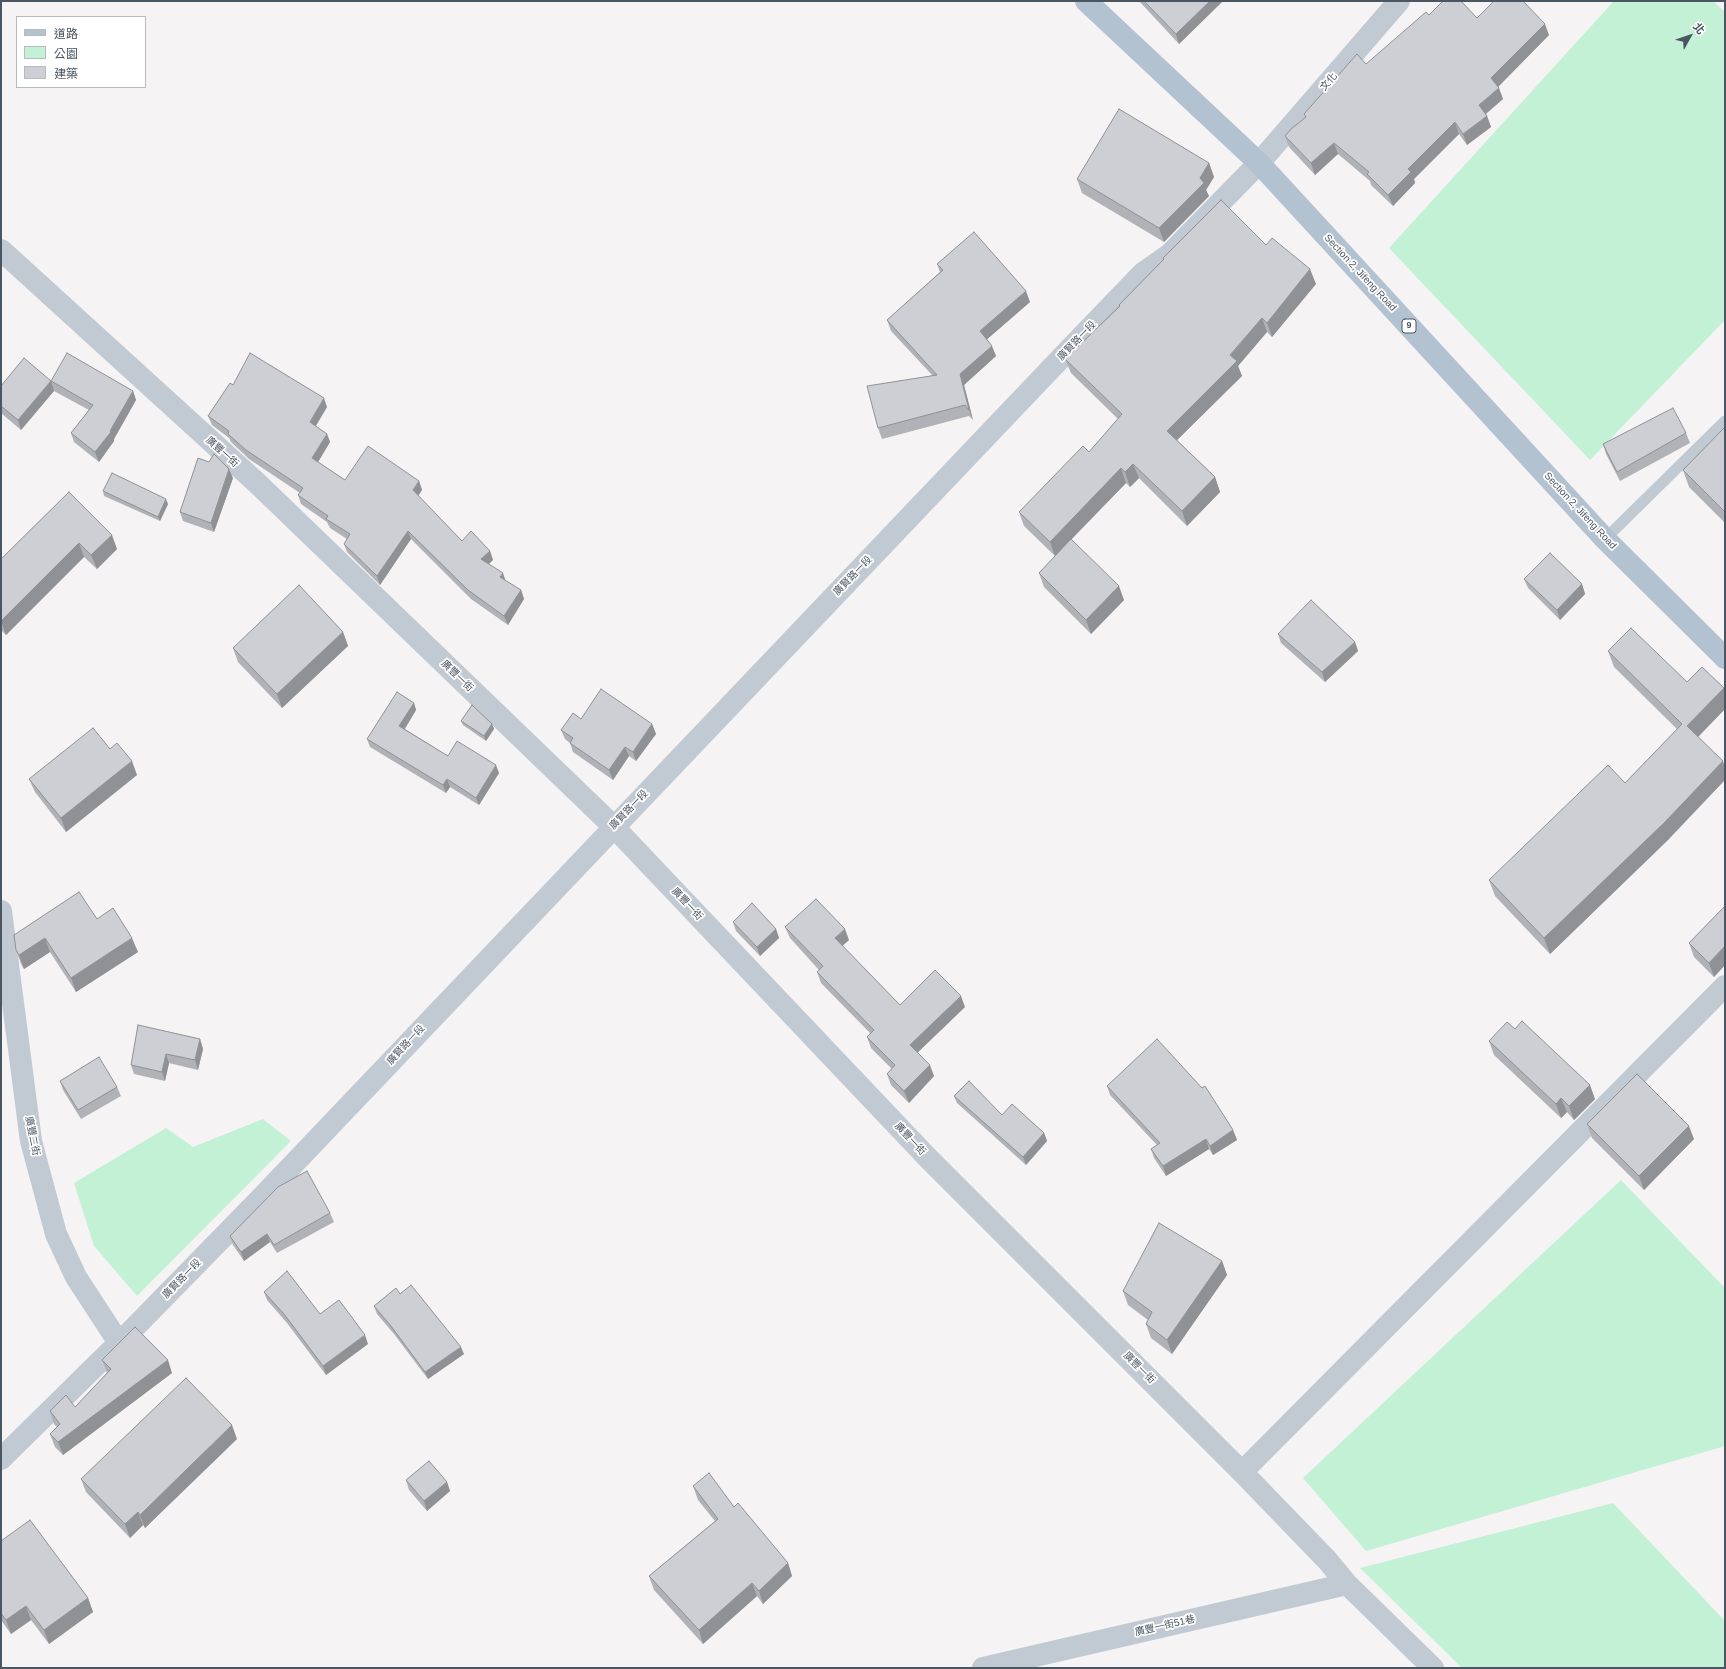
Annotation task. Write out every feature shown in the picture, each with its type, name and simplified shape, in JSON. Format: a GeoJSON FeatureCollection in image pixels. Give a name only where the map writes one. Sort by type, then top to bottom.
{"type":"FeatureCollection","features":[{"type":"Feature","properties":{"kind":"main road","name":"Section 2, Jifeng Road"},"geometry":{"type":"LineString","coordinates":[[1086,1],[1259,163],[1605,539],[1725,658]]}},
{"type":"Feature","properties":{"kind":"street","name":"文化"},"geometry":{"type":"LineString","coordinates":[[1259,163],[1399,1]]}},
{"type":"Feature","properties":{"kind":"street","name":"廣賢路一段"},"geometry":{"type":"LineString","coordinates":[[1,1459],[119,1343],[270,1189],[613,826],[1099,318],[1143,273],[1170,254],[1259,163]]}},
{"type":"Feature","properties":{"kind":"street","name":"廣豐一街"},"geometry":{"type":"LineString","coordinates":[[1,250],[257,483],[613,826],[927,1157],[1242,1472],[1328,1560],[1347,1584],[1433,1668]]}},
{"type":"Feature","properties":{"kind":"street","name":"廣豐二街"},"geometry":{"type":"LineString","coordinates":[[1,911],[31,1141],[52,1220],[56,1234],[76,1277],[119,1343]]}},
{"type":"Feature","properties":{"kind":"street"},"geometry":{"type":"LineString","coordinates":[[1242,1472],[1725,986]]}},
{"type":"Feature","properties":{"kind":"street","name":"廣豐一街51巷"},"geometry":{"type":"LineString","coordinates":[[983,1668],[1347,1584]]}},
{"type":"Feature","properties":{"kind":"lane"},"geometry":{"type":"LineString","coordinates":[[1605,539],[1725,421]]}},
{"type":"Feature","properties":{"kind":"green space"},"geometry":{"type":"Polygon","coordinates":[[[1614,1],[1713,1],[1725,12],[1725,320],[1590,460],[1389,248],[1614,1]]]}},
{"type":"Feature","properties":{"kind":"green space"},"geometry":{"type":"Polygon","coordinates":[[[263,1119],[291,1141],[137,1296],[94,1246],[74,1183],[166,1128],[193,1147],[263,1119]]]}},
{"type":"Feature","properties":{"kind":"green space"},"geometry":{"type":"Polygon","coordinates":[[[1621,1180],[1725,1288],[1725,1446],[1366,1551],[1303,1478],[1621,1180]]]}},
{"type":"Feature","properties":{"kind":"green space"},"geometry":{"type":"Polygon","coordinates":[[[1613,1503],[1725,1621],[1725,1668],[1462,1668],[1360,1568],[1613,1503]]]}},
{"type":"Feature","properties":{"kind":"building"},"geometry":{"type":"Polygon","coordinates":[[[1144,1],[1210,1],[1176,34],[1144,1]]]}},
{"type":"Feature","properties":{"kind":"building"},"geometry":{"type":"Polygon","coordinates":[[[1443,1],[1461,1],[1477,18],[1494,1],[1523,1],[1545,24],[1491,78],[1499,88],[1479,105],[1487,116],[1463,134],[1455,122],[1408,169],[1411,172],[1388,195],[1367,174],[1369,172],[1334,143],[1311,163],[1285,136],[1306,117],[1304,114],[1357,54],[1366,64],[1426,12],[1429,15],[1443,1]]]}},
{"type":"Feature","properties":{"kind":"building"},"geometry":{"type":"Polygon","coordinates":[[[1119,109],[1209,163],[1200,178],[1204,183],[1159,228],[1077,179],[1119,109]]]}},
{"type":"Feature","properties":{"kind":"building"},"geometry":{"type":"Polygon","coordinates":[[[1221,200],[1266,245],[1272,238],[1310,269],[1267,323],[1262,318],[1230,355],[1237,361],[1167,431],[1215,477],[1182,511],[1133,464],[1125,472],[1121,468],[1050,542],[1019,512],[1083,446],[1089,452],[1122,414],[1065,359],[1120,306],[1119,305],[1164,259],[1163,258],[1221,200]]]}},
{"type":"Feature","properties":{"kind":"building"},"geometry":{"type":"Polygon","coordinates":[[[974,232],[1026,291],[980,331],[992,346],[960,374],[969,410],[965,405],[878,428],[867,386],[937,375],[887,320],[943,270],[937,264],[974,232]]]}},
{"type":"Feature","properties":{"kind":"building"},"geometry":{"type":"Polygon","coordinates":[[[67,353],[133,391],[110,431],[111,432],[95,452],[71,433],[93,405],[51,381],[67,353]]]}},
{"type":"Feature","properties":{"kind":"building"},"geometry":{"type":"Polygon","coordinates":[[[250,353],[324,398],[310,422],[327,434],[312,458],[345,480],[368,446],[419,481],[413,490],[462,541],[471,531],[490,551],[481,559],[503,573],[500,577],[521,590],[504,616],[468,590],[408,531],[377,576],[344,544],[350,534],[326,519],[328,516],[298,495],[303,488],[246,450],[228,434],[229,431],[208,416],[230,383],[233,385],[250,353]]]}},
{"type":"Feature","properties":{"kind":"building"},"geometry":{"type":"Polygon","coordinates":[[[24,358],[51,381],[18,420],[1,406],[1,386],[24,358]]]}},
{"type":"Feature","properties":{"kind":"building"},"geometry":{"type":"Polygon","coordinates":[[[1673,408],[1686,433],[1617,472],[1603,444],[1673,408]]]}},
{"type":"Feature","properties":{"kind":"building"},"geometry":{"type":"Polygon","coordinates":[[[1725,427],[1725,512],[1683,470],[1725,427]]]}},
{"type":"Feature","properties":{"kind":"building"},"geometry":{"type":"Polygon","coordinates":[[[214,454],[229,469],[211,523],[180,512],[198,458],[209,462],[214,454]]]}},
{"type":"Feature","properties":{"kind":"building"},"geometry":{"type":"Polygon","coordinates":[[[112,473],[166,499],[158,517],[103,491],[112,473]]]}},
{"type":"Feature","properties":{"kind":"building"},"geometry":{"type":"Polygon","coordinates":[[[69,492],[112,535],[91,555],[79,543],[1,621],[1,559],[69,492]]]}},
{"type":"Feature","properties":{"kind":"building"},"geometry":{"type":"Polygon","coordinates":[[[1071,539],[1119,586],[1086,620],[1039,573],[1071,539]]]}},
{"type":"Feature","properties":{"kind":"building"},"geometry":{"type":"Polygon","coordinates":[[[1550,553],[1582,584],[1557,610],[1524,579],[1550,553]]]}},
{"type":"Feature","properties":{"kind":"building"},"geometry":{"type":"Polygon","coordinates":[[[299,585],[343,632],[277,694],[233,648],[299,585]]]}},
{"type":"Feature","properties":{"kind":"building"},"geometry":{"type":"Polygon","coordinates":[[[1311,600],[1355,642],[1322,672],[1278,634],[1311,600]]]}},
{"type":"Feature","properties":{"kind":"building"},"geometry":{"type":"Polygon","coordinates":[[[1631,628],[1687,682],[1702,667],[1724,688],[1687,726],[1723,761],[1664,823],[1544,938],[1489,880],[1608,765],[1625,783],[1682,724],[1608,651],[1631,628]]]}},
{"type":"Feature","properties":{"kind":"building"},"geometry":{"type":"Polygon","coordinates":[[[601,689],[652,724],[633,752],[625,747],[609,770],[570,743],[573,738],[561,730],[573,713],[581,719],[601,689]]]}},
{"type":"Feature","properties":{"kind":"building"},"geometry":{"type":"Polygon","coordinates":[[[397,692],[414,703],[399,726],[448,756],[457,741],[496,765],[476,798],[447,779],[443,785],[367,739],[397,692]]]}},
{"type":"Feature","properties":{"kind":"building"},"geometry":{"type":"Polygon","coordinates":[[[472,705],[492,724],[484,736],[461,721],[472,705]]]}},
{"type":"Feature","properties":{"kind":"building"},"geometry":{"type":"Polygon","coordinates":[[[93,728],[110,749],[117,743],[132,761],[61,818],[29,779],[93,728]]]}},
{"type":"Feature","properties":{"kind":"building"},"geometry":{"type":"Polygon","coordinates":[[[79,892],[97,919],[113,908],[132,938],[71,978],[45,938],[19,955],[16,950],[14,935],[79,892]]]}},
{"type":"Feature","properties":{"kind":"building"},"geometry":{"type":"Polygon","coordinates":[[[816,899],[845,929],[835,938],[900,1005],[935,970],[961,996],[910,1045],[930,1065],[904,1091],[887,1074],[895,1065],[867,1037],[874,1030],[817,972],[823,966],[785,927],[816,899]]]}},
{"type":"Feature","properties":{"kind":"building"},"geometry":{"type":"Polygon","coordinates":[[[752,903],[776,929],[757,947],[733,922],[752,903]]]}},
{"type":"Feature","properties":{"kind":"building"},"geometry":{"type":"Polygon","coordinates":[[[1725,906],[1725,946],[1709,963],[1689,943],[1725,906]]]}},
{"type":"Feature","properties":{"kind":"building"},"geometry":{"type":"Polygon","coordinates":[[[1522,1021],[1590,1085],[1569,1106],[1561,1098],[1556,1104],[1489,1041],[1507,1022],[1515,1029],[1522,1021]]]}},
{"type":"Feature","properties":{"kind":"building"},"geometry":{"type":"Polygon","coordinates":[[[138,1025],[200,1039],[195,1060],[166,1054],[162,1072],[131,1065],[138,1025]]]}},
{"type":"Feature","properties":{"kind":"building"},"geometry":{"type":"Polygon","coordinates":[[[1157,1039],[1202,1088],[1205,1086],[1233,1130],[1210,1146],[1206,1139],[1163,1166],[1151,1149],[1160,1143],[1107,1086],[1157,1039]]]}},
{"type":"Feature","properties":{"kind":"building"},"geometry":{"type":"Polygon","coordinates":[[[99,1057],[117,1087],[78,1110],[60,1081],[99,1057]]]}},
{"type":"Feature","properties":{"kind":"building"},"geometry":{"type":"Polygon","coordinates":[[[1637,1074],[1689,1126],[1639,1176],[1587,1124],[1637,1074]]]}},
{"type":"Feature","properties":{"kind":"building"},"geometry":{"type":"Polygon","coordinates":[[[969,1081],[1002,1115],[1012,1104],[1044,1133],[1023,1157],[954,1096],[969,1081]]]}},
{"type":"Feature","properties":{"kind":"building"},"geometry":{"type":"Polygon","coordinates":[[[307,1171],[330,1213],[274,1245],[267,1234],[241,1252],[230,1236],[278,1187],[307,1171]]]}},
{"type":"Feature","properties":{"kind":"building"},"geometry":{"type":"Polygon","coordinates":[[[1159,1223],[1222,1261],[1167,1340],[1146,1324],[1152,1312],[1123,1291],[1159,1223]]]}},
{"type":"Feature","properties":{"kind":"building"},"geometry":{"type":"Polygon","coordinates":[[[287,1271],[320,1314],[339,1300],[365,1335],[323,1366],[284,1314],[264,1292],[287,1271]]]}},
{"type":"Feature","properties":{"kind":"building"},"geometry":{"type":"Polygon","coordinates":[[[411,1285],[461,1347],[425,1372],[391,1326],[374,1306],[396,1288],[400,1294],[411,1285]]]}},
{"type":"Feature","properties":{"kind":"building"},"geometry":{"type":"Polygon","coordinates":[[[135,1327],[168,1360],[58,1442],[50,1434],[60,1424],[50,1411],[66,1395],[75,1407],[111,1369],[102,1360],[135,1327]]]}},
{"type":"Feature","properties":{"kind":"building"},"geometry":{"type":"Polygon","coordinates":[[[186,1378],[232,1425],[140,1515],[138,1512],[125,1524],[81,1479],[186,1378]]]}},
{"type":"Feature","properties":{"kind":"building"},"geometry":{"type":"Polygon","coordinates":[[[429,1461],[447,1482],[424,1501],[406,1480],[429,1461]]]}},
{"type":"Feature","properties":{"kind":"building"},"geometry":{"type":"Polygon","coordinates":[[[709,1473],[734,1507],[738,1503],[788,1563],[759,1591],[752,1583],[699,1630],[649,1576],[718,1519],[693,1486],[709,1473]]]}},
{"type":"Feature","properties":{"kind":"building"},"geometry":{"type":"Polygon","coordinates":[[[30,1520],[88,1598],[44,1630],[26,1606],[6,1620],[1,1613],[1,1541],[30,1520]]]}}]}
